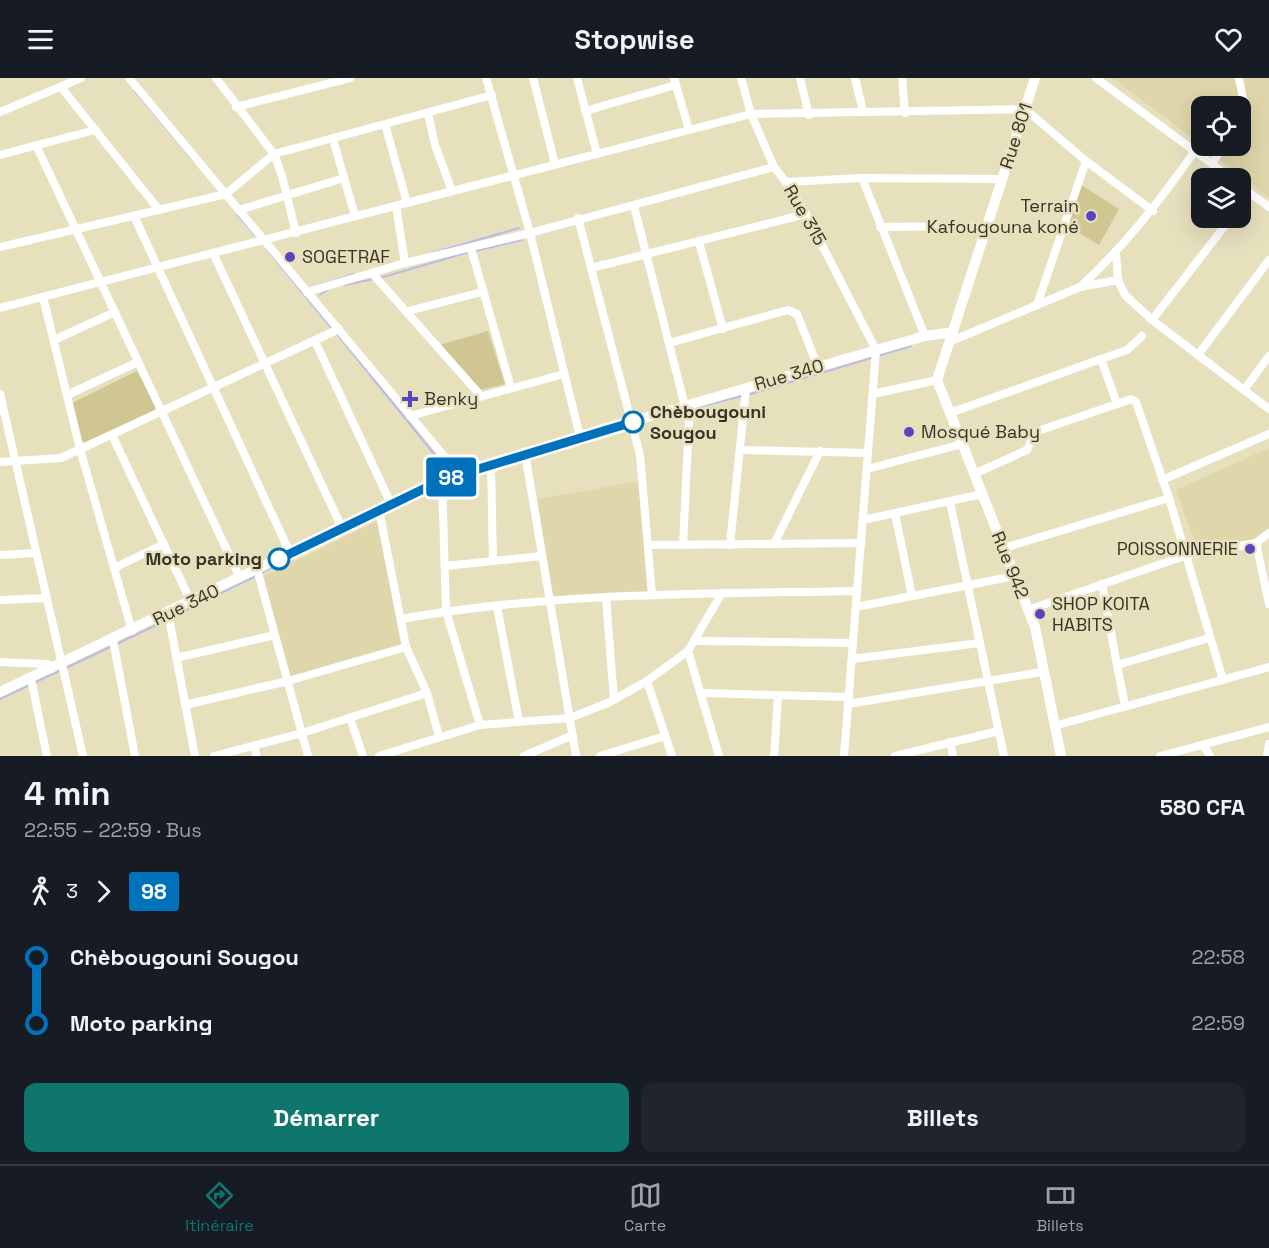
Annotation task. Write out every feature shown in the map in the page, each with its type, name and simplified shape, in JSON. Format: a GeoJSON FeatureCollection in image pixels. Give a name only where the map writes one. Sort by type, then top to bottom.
{"type":"FeatureCollection","features":[{"type":"Feature","properties":{"kind":"street"},"geometry":{"type":"LineString","coordinates":[[0,112],[81,78]]}},
{"type":"Feature","properties":{"kind":"street"},"geometry":{"type":"LineString","coordinates":[[129,78],[459,474]]}},
{"type":"Feature","properties":{"kind":"street"},"geometry":{"type":"LineString","coordinates":[[216,78],[274,154],[282,176],[296,233]]}},
{"type":"Feature","properties":{"kind":"street"},"geometry":{"type":"LineString","coordinates":[[236,107],[330,81],[350,78]]}},
{"type":"Feature","properties":{"kind":"street"},"geometry":{"type":"LineString","coordinates":[[486,78],[515,175],[580,437]]}},
{"type":"Feature","properties":{"kind":"street"},"geometry":{"type":"LineString","coordinates":[[533,78],[555,164]]}},
{"type":"Feature","properties":{"kind":"street"},"geometry":{"type":"LineString","coordinates":[[577,78],[597,154]]}},
{"type":"Feature","properties":{"kind":"street","name":"Rue 315"},"geometry":{"type":"LineString","coordinates":[[741,78],[751,114],[774,167],[806,214],[876,350]]}},
{"type":"Feature","properties":{"kind":"street"},"geometry":{"type":"LineString","coordinates":[[800,78],[808,115]]}},
{"type":"Feature","properties":{"kind":"street"},"geometry":{"type":"LineString","coordinates":[[855,78],[862,111]]}},
{"type":"Feature","properties":{"kind":"street"},"geometry":{"type":"LineString","coordinates":[[902,78],[905,113]]}},
{"type":"Feature","properties":{"kind":"street","name":"Rue 801"},"geometry":{"type":"LineString","coordinates":[[937,380],[1035,78]]}},
{"type":"Feature","properties":{"kind":"street"},"geometry":{"type":"LineString","coordinates":[[1096,78],[1191,149]]}},
{"type":"Feature","properties":{"kind":"street"},"geometry":{"type":"LineString","coordinates":[[1239,78],[1242,96]]}},
{"type":"Feature","properties":{"kind":"street"},"geometry":{"type":"LineString","coordinates":[[585,111],[675,81],[689,130]]}},
{"type":"Feature","properties":{"kind":"street"},"geometry":{"type":"LineString","coordinates":[[61,87],[159,210]]}},
{"type":"Feature","properties":{"kind":"street"},"geometry":{"type":"LineString","coordinates":[[0,247],[226,194],[274,154],[492,95]]}},
{"type":"Feature","properties":{"kind":"street"},"geometry":{"type":"LineString","coordinates":[[0,308],[751,114],[808,115],[862,111],[905,113],[1025,109],[1086,161],[1153,211]]}},
{"type":"Feature","properties":{"kind":"street"},"geometry":{"type":"LineString","coordinates":[[428,112],[435,145],[452,191]]}},
{"type":"Feature","properties":{"kind":"street"},"geometry":{"type":"LineString","coordinates":[[385,124],[407,203]]}},
{"type":"Feature","properties":{"kind":"street"},"geometry":{"type":"LineString","coordinates":[[0,155],[95,130]]}},
{"type":"Feature","properties":{"kind":"street"},"geometry":{"type":"LineString","coordinates":[[333,139],[355,216]]}},
{"type":"Feature","properties":{"kind":"street"},"geometry":{"type":"LineString","coordinates":[[36,145],[240,578]]}},
{"type":"Feature","properties":{"kind":"street"},"geometry":{"type":"LineString","coordinates":[[1080,287],[1116,254],[1153,211],[1192,156]]}},
{"type":"Feature","properties":{"kind":"street"},"geometry":{"type":"LineString","coordinates":[[1201,156],[1217,168]]}},
{"type":"Feature","properties":{"kind":"street"},"geometry":{"type":"LineString","coordinates":[[1212,164],[1217,156]]}},
{"type":"Feature","properties":{"kind":"street"},"geometry":{"type":"LineString","coordinates":[[1037,305],[1086,161]]}},
{"type":"Feature","properties":{"kind":"street"},"geometry":{"type":"LineString","coordinates":[[308,292],[405,262],[530,233],[578,218],[634,206],[774,167]]}},
{"type":"Feature","properties":{"kind":"street"},"geometry":{"type":"LineString","coordinates":[[239,210],[345,178]]}},
{"type":"Feature","properties":{"kind":"street"},"geometry":{"type":"LineString","coordinates":[[786,182],[862,178],[1002,179]]}},
{"type":"Feature","properties":{"kind":"street"},"geometry":{"type":"LineString","coordinates":[[862,178],[925,336]]}},
{"type":"Feature","properties":{"kind":"street"},"geometry":{"type":"LineString","coordinates":[[1251,194],[1269,207]]}},
{"type":"Feature","properties":{"kind":"street"},"geometry":{"type":"LineString","coordinates":[[396,206],[405,262]]}},
{"type":"Feature","properties":{"kind":"street"},"geometry":{"type":"LineString","coordinates":[[634,206],[689,422],[683,545]]}},
{"type":"Feature","properties":{"kind":"street"},"geometry":{"type":"LineString","coordinates":[[591,268],[806,214]]}},
{"type":"Feature","properties":{"kind":"street"},"geometry":{"type":"LineString","coordinates":[[134,216],[290,553]]}},
{"type":"Feature","properties":{"kind":"street"},"geometry":{"type":"LineString","coordinates":[[578,218],[640,454],[652,595]]}},
{"type":"Feature","properties":{"kind":"street"},"geometry":{"type":"LineString","coordinates":[[880,227],[987,226]]}},
{"type":"Feature","properties":{"kind":"street"},"geometry":{"type":"LineString","coordinates":[[1152,320],[1223,228]]}},
{"type":"Feature","properties":{"kind":"street"},"geometry":{"type":"LineString","coordinates":[[699,242],[723,329]]}},
{"type":"Feature","properties":{"kind":"street"},"geometry":{"type":"LineString","coordinates":[[471,248],[511,388]]}},
{"type":"Feature","properties":{"kind":"street"},"geometry":{"type":"LineString","coordinates":[[213,253],[342,528]]}},
{"type":"Feature","properties":{"kind":"street"},"geometry":{"type":"LineString","coordinates":[[1116,254],[1118,280],[1125,296],[1152,320],[1269,409]]}},
{"type":"Feature","properties":{"kind":"street"},"geometry":{"type":"LineString","coordinates":[[1198,355],[1269,260]]}},
{"type":"Feature","properties":{"kind":"street"},"geometry":{"type":"LineString","coordinates":[[372,273],[481,396]]}},
{"type":"Feature","properties":{"kind":"street"},"geometry":{"type":"LineString","coordinates":[[951,337],[1080,287],[1118,280]]}},
{"type":"Feature","properties":{"kind":"street"},"geometry":{"type":"LineString","coordinates":[[408,311],[482,292]]}},
{"type":"Feature","properties":{"kind":"street"},"geometry":{"type":"LineString","coordinates":[[43,297],[81,450],[132,631]]}},
{"type":"Feature","properties":{"kind":"street"},"geometry":{"type":"LineString","coordinates":[[669,343],[788,309],[797,315],[818,366]]}},
{"type":"Feature","properties":{"kind":"street"},"geometry":{"type":"LineString","coordinates":[[54,340],[115,312]]}},
{"type":"Feature","properties":{"kind":"street"},"geometry":{"type":"LineString","coordinates":[[0,462],[61,458],[339,329]]}},
{"type":"Feature","properties":{"kind":"street","name":"Rue 340"},"geometry":{"type":"LineString","coordinates":[[0,692],[132,631],[442,480],[491,463],[818,366],[925,336],[951,337]]}},
{"type":"Feature","properties":{"kind":"street"},"geometry":{"type":"LineString","coordinates":[[950,413],[1127,350],[1142,336]]}},
{"type":"Feature","properties":{"kind":"street"},"geometry":{"type":"LineString","coordinates":[[315,341],[391,504]]}},
{"type":"Feature","properties":{"kind":"street"},"geometry":{"type":"LineString","coordinates":[[844,756],[876,350]]}},
{"type":"Feature","properties":{"kind":"street"},"geometry":{"type":"LineString","coordinates":[[1244,390],[1269,356]]}},
{"type":"Feature","properties":{"kind":"street"},"geometry":{"type":"LineString","coordinates":[[1101,359],[1117,404]]}},
{"type":"Feature","properties":{"kind":"street"},"geometry":{"type":"LineString","coordinates":[[67,395],[138,362]]}},
{"type":"Feature","properties":{"kind":"street"},"geometry":{"type":"LineString","coordinates":[[411,416],[564,374]]}},
{"type":"Feature","properties":{"kind":"street"},"geometry":{"type":"LineString","coordinates":[[873,394],[937,380]]}},
{"type":"Feature","properties":{"kind":"street","name":"Rue 942"},"geometry":{"type":"LineString","coordinates":[[937,380],[1035,627],[1042,672],[1061,756]]}},
{"type":"Feature","properties":{"kind":"street"},"geometry":{"type":"LineString","coordinates":[[730,544],[746,388]]}},
{"type":"Feature","properties":{"kind":"street"},"geometry":{"type":"LineString","coordinates":[[0,394],[46,598],[56,667],[83,756]]}},
{"type":"Feature","properties":{"kind":"street"},"geometry":{"type":"LineString","coordinates":[[974,474],[1027,450],[1035,432],[1131,399],[1136,401],[1169,498],[1184,556],[1223,680]]}},
{"type":"Feature","properties":{"kind":"street"},"geometry":{"type":"LineString","coordinates":[[1162,480],[1269,434]]}},
{"type":"Feature","properties":{"kind":"street"},"geometry":{"type":"LineString","coordinates":[[112,435],[190,602]]}},
{"type":"Feature","properties":{"kind":"street"},"geometry":{"type":"LineString","coordinates":[[867,469],[962,444]]}},
{"type":"Feature","properties":{"kind":"street"},"geometry":{"type":"LineString","coordinates":[[740,450],[868,453]]}},
{"type":"Feature","properties":{"kind":"street"},"geometry":{"type":"LineString","coordinates":[[774,544],[820,451]]}},
{"type":"Feature","properties":{"kind":"street"},"geometry":{"type":"LineString","coordinates":[[525,453],[576,756]]}},
{"type":"Feature","properties":{"kind":"street"},"geometry":{"type":"LineString","coordinates":[[491,463],[493,561]]}},
{"type":"Feature","properties":{"kind":"street"},"geometry":{"type":"LineString","coordinates":[[442,480],[446,611],[480,725]]}},
{"type":"Feature","properties":{"kind":"street"},"geometry":{"type":"LineString","coordinates":[[863,520],[982,494]]}},
{"type":"Feature","properties":{"kind":"street"},"geometry":{"type":"LineString","coordinates":[[1004,548],[1169,498]]}},
{"type":"Feature","properties":{"kind":"street"},"geometry":{"type":"LineString","coordinates":[[950,502],[1004,756]]}},
{"type":"Feature","properties":{"kind":"street"},"geometry":{"type":"LineString","coordinates":[[379,510],[406,647],[427,693],[439,736]]}},
{"type":"Feature","properties":{"kind":"street"},"geometry":{"type":"LineString","coordinates":[[895,514],[912,596]]}},
{"type":"Feature","properties":{"kind":"street"},"geometry":{"type":"LineString","coordinates":[[1028,610],[1184,556],[1256,543],[1269,533]]}},
{"type":"Feature","properties":{"kind":"street"},"geometry":{"type":"LineString","coordinates":[[648,545],[861,543]]}},
{"type":"Feature","properties":{"kind":"street"},"geometry":{"type":"LineString","coordinates":[[1256,543],[1269,604]]}},
{"type":"Feature","properties":{"kind":"street"},"geometry":{"type":"LineString","coordinates":[[114,568],[164,544]]}},
{"type":"Feature","properties":{"kind":"street"},"geometry":{"type":"LineString","coordinates":[[0,555],[36,553]]}},
{"type":"Feature","properties":{"kind":"street"},"geometry":{"type":"LineString","coordinates":[[445,566],[542,556]]}},
{"type":"Feature","properties":{"kind":"street"},"geometry":{"type":"LineString","coordinates":[[257,569],[308,756]]}},
{"type":"Feature","properties":{"kind":"street"},"geometry":{"type":"LineString","coordinates":[[856,607],[1015,576]]}},
{"type":"Feature","properties":{"kind":"street"},"geometry":{"type":"LineString","coordinates":[[1102,585],[1125,706]]}},
{"type":"Feature","properties":{"kind":"street"},"geometry":{"type":"LineString","coordinates":[[401,619],[446,611],[497,606],[652,595],[857,591]]}},
{"type":"Feature","properties":{"kind":"street"},"geometry":{"type":"LineString","coordinates":[[379,756],[480,725],[570,718],[614,700],[647,681],[688,651],[722,593]]}},
{"type":"Feature","properties":{"kind":"street"},"geometry":{"type":"LineString","coordinates":[[0,600],[46,598]]}},
{"type":"Feature","properties":{"kind":"street"},"geometry":{"type":"LineString","coordinates":[[606,598],[614,700]]}},
{"type":"Feature","properties":{"kind":"street"},"geometry":{"type":"LineString","coordinates":[[497,606],[519,722]]}},
{"type":"Feature","properties":{"kind":"street"},"geometry":{"type":"LineString","coordinates":[[168,613],[195,756]]}},
{"type":"Feature","properties":{"kind":"street"},"geometry":{"type":"LineString","coordinates":[[176,658],[275,635]]}},
{"type":"Feature","properties":{"kind":"street"},"geometry":{"type":"LineString","coordinates":[[1118,665],[1209,638]]}},
{"type":"Feature","properties":{"kind":"street"},"geometry":{"type":"LineString","coordinates":[[113,640],[135,756]]}},
{"type":"Feature","properties":{"kind":"street"},"geometry":{"type":"LineString","coordinates":[[695,641],[853,643]]}},
{"type":"Feature","properties":{"kind":"street"},"geometry":{"type":"LineString","coordinates":[[852,659],[980,644]]}},
{"type":"Feature","properties":{"kind":"street"},"geometry":{"type":"LineString","coordinates":[[185,705],[288,681],[406,647]]}},
{"type":"Feature","properties":{"kind":"street"},"geometry":{"type":"LineString","coordinates":[[688,651],[719,756]]}},
{"type":"Feature","properties":{"kind":"street"},"geometry":{"type":"LineString","coordinates":[[0,662],[48,664],[56,667]]}},
{"type":"Feature","properties":{"kind":"street"},"geometry":{"type":"LineString","coordinates":[[1054,726],[1269,667]]}},
{"type":"Feature","properties":{"kind":"street"},"geometry":{"type":"LineString","coordinates":[[702,693],[849,701],[988,682],[1042,672]]}},
{"type":"Feature","properties":{"kind":"street"},"geometry":{"type":"LineString","coordinates":[[31,679],[47,756]]}},
{"type":"Feature","properties":{"kind":"street"},"geometry":{"type":"LineString","coordinates":[[647,681],[672,756]]}},
{"type":"Feature","properties":{"kind":"street"},"geometry":{"type":"LineString","coordinates":[[214,756],[302,733],[427,693]]}},
{"type":"Feature","properties":{"kind":"street"},"geometry":{"type":"LineString","coordinates":[[774,756],[778,696]]}},
{"type":"Feature","properties":{"kind":"street"},"geometry":{"type":"LineString","coordinates":[[350,718],[363,756]]}},
{"type":"Feature","properties":{"kind":"street"},"geometry":{"type":"LineString","coordinates":[[1160,756],[1269,727]]}},
{"type":"Feature","properties":{"kind":"street"},"geometry":{"type":"LineString","coordinates":[[896,756],[999,730]]}},
{"type":"Feature","properties":{"kind":"street"},"geometry":{"type":"LineString","coordinates":[[524,756],[573,735]]}},
{"type":"Feature","properties":{"kind":"street"},"geometry":{"type":"LineString","coordinates":[[600,756],[665,736]]}},
{"type":"Feature","properties":{"kind":"street"},"geometry":{"type":"LineString","coordinates":[[950,742],[953,756]]}},
{"type":"Feature","properties":{"kind":"street"},"geometry":{"type":"LineString","coordinates":[[1267,756],[1269,744]]}},
{"type":"Feature","properties":{"kind":"street"},"geometry":{"type":"LineString","coordinates":[[1203,745],[1210,756]]}},
{"type":"Feature","properties":{"kind":"street"},"geometry":{"type":"LineString","coordinates":[[255,746],[256,756]]}},
{"type":"Feature","properties":{"kind":"shaded area"},"geometry":{"type":"Polygon","coordinates":[[[1112,78],[1269,78],[1269,197],[1251,183],[1251,168],[1231,168],[1215,156],[1251,156],[1251,96],[1191,96],[1191,137],[1112,78]]]}},
{"type":"Feature","properties":{"kind":"shaded area","name":"Terrain Kafougouna koné"},"geometry":{"type":"Polygon","coordinates":[[[1081,185],[1119,209],[1099,245],[1064,224],[1081,185]]]}},
{"type":"Feature","properties":{"kind":"shaded area"},"geometry":{"type":"Polygon","coordinates":[[[488,331],[505,384],[480,390],[440,345],[488,331]]]}},
{"type":"Feature","properties":{"kind":"shaded area"},"geometry":{"type":"Polygon","coordinates":[[[137,371],[156,407],[154,412],[87,444],[81,440],[72,403],[137,371]]]}},
{"type":"Feature","properties":{"kind":"shaded area"},"geometry":{"type":"Polygon","coordinates":[[[1269,448],[1269,530],[1256,540],[1197,547],[1176,490],[1269,448]]]}},
{"type":"Feature","properties":{"kind":"shaded area"},"geometry":{"type":"Polygon","coordinates":[[[640,481],[649,594],[553,599],[537,499],[640,481]]]}},
{"type":"Feature","properties":{"kind":"shaded area"},"geometry":{"type":"Polygon","coordinates":[[[378,521],[402,645],[290,677],[263,577],[378,521]]]}},
{"type":"Feature","properties":{"kind":"waterway"},"geometry":{"type":"LineString","coordinates":[[134,90],[194,161]]}},
{"type":"Feature","properties":{"kind":"waterway"},"geometry":{"type":"LineString","coordinates":[[237,214],[255,235]]}},
{"type":"Feature","properties":{"kind":"waterway"},"geometry":{"type":"LineString","coordinates":[[432,253],[519,228]]}},
{"type":"Feature","properties":{"kind":"waterway"},"geometry":{"type":"LineString","coordinates":[[475,251],[522,240]]}},
{"type":"Feature","properties":{"kind":"waterway"},"geometry":{"type":"LineString","coordinates":[[266,248],[333,330]]}},
{"type":"Feature","properties":{"kind":"waterway"},"geometry":{"type":"LineString","coordinates":[[380,278],[469,252]]}},
{"type":"Feature","properties":{"kind":"waterway"},"geometry":{"type":"LineString","coordinates":[[320,285],[354,274]]}},
{"type":"Feature","properties":{"kind":"waterway"},"geometry":{"type":"LineString","coordinates":[[344,285],[374,279]]}},
{"type":"Feature","properties":{"kind":"waterway"},"geometry":{"type":"LineString","coordinates":[[320,295],[330,288]]}},
{"type":"Feature","properties":{"kind":"waterway"},"geometry":{"type":"LineString","coordinates":[[337,334],[447,470]]}},
{"type":"Feature","properties":{"kind":"waterway"},"geometry":{"type":"LineString","coordinates":[[748,395],[911,346]]}},
{"type":"Feature","properties":{"kind":"waterway"},"geometry":{"type":"LineString","coordinates":[[695,408],[742,396]]}},
{"type":"Feature","properties":{"kind":"waterway"},"geometry":{"type":"LineString","coordinates":[[529,460],[624,429]]}},
{"type":"Feature","properties":{"kind":"waterway"},"geometry":{"type":"LineString","coordinates":[[498,467],[524,461]]}},
{"type":"Feature","properties":{"kind":"waterway"},"geometry":{"type":"LineString","coordinates":[[433,490],[489,470]]}},
{"type":"Feature","properties":{"kind":"waterway"},"geometry":{"type":"LineString","coordinates":[[287,560],[377,518]]}},
{"type":"Feature","properties":{"kind":"waterway"},"geometry":{"type":"LineString","coordinates":[[261,573],[277,565]]}},
{"type":"Feature","properties":{"kind":"waterway"},"geometry":{"type":"LineString","coordinates":[[172,617],[256,576]]}},
{"type":"Feature","properties":{"kind":"waterway"},"geometry":{"type":"LineString","coordinates":[[66,668],[167,620]]}},
{"type":"Feature","properties":{"kind":"waterway"},"geometry":{"type":"LineString","coordinates":[[0,699],[61,670]]}},
{"type":"Feature","properties":{"kind":"bus line","name":"98"},"geometry":{"type":"LineString","coordinates":[[279,559],[442,480],[491,463],[633,422]]}},
{"type":"Feature","properties":{"kind":"place","name":"Terrain Kafougouna koné"},"geometry":{"type":"Point","coordinates":[1091,216]}},
{"type":"Feature","properties":{"kind":"place","name":"SOGETRAF"},"geometry":{"type":"Point","coordinates":[290,257]}},
{"type":"Feature","properties":{"kind":"place","name":"Benky"},"geometry":{"type":"Point","coordinates":[410,399]}},
{"type":"Feature","properties":{"kind":"place","name":"Chèbougouni Sougou"},"geometry":{"type":"Point","coordinates":[633,422]}},
{"type":"Feature","properties":{"kind":"place","name":"Mosqué Baby"},"geometry":{"type":"Point","coordinates":[909,432]}},
{"type":"Feature","properties":{"kind":"place","name":"POISSONNERIE"},"geometry":{"type":"Point","coordinates":[1250,549]}},
{"type":"Feature","properties":{"kind":"place","name":"Moto parking"},"geometry":{"type":"Point","coordinates":[279,559]}},
{"type":"Feature","properties":{"kind":"place","name":"SHOP KOITA HABITS"},"geometry":{"type":"Point","coordinates":[1040,614]}}]}
